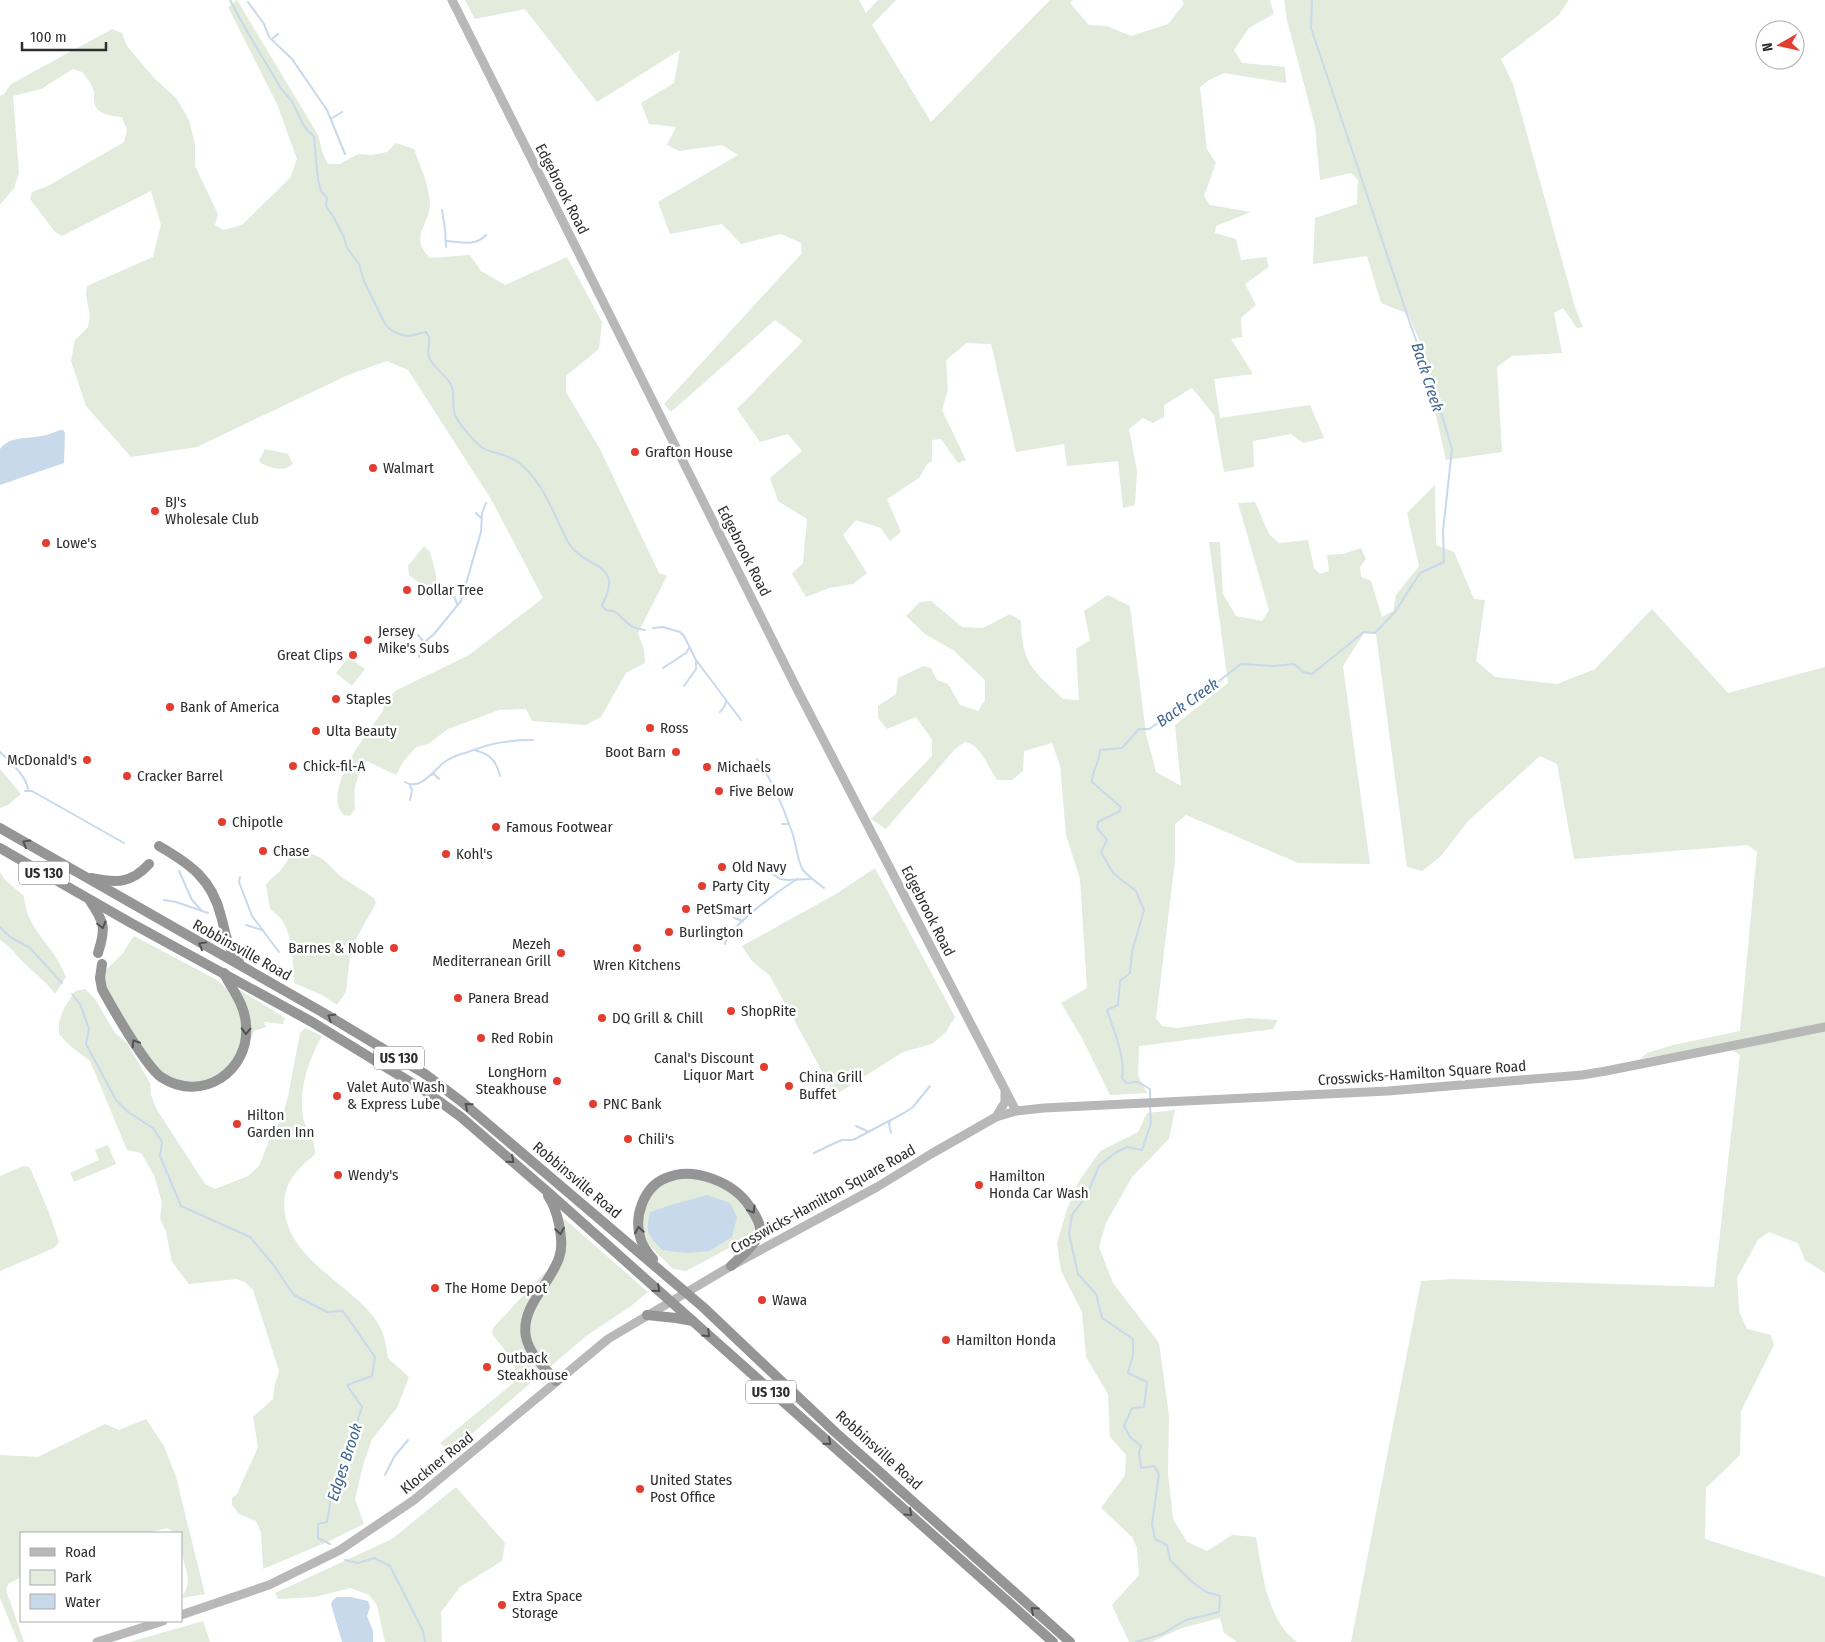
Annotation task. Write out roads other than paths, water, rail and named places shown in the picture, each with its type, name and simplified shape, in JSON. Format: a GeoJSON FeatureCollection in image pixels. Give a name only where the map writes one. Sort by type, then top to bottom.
{"type":"FeatureCollection","features":[{"type":"Feature","properties":{"kind":"highway","name":"Robbinsville Road"},"geometry":{"type":"LineString","coordinates":[[0,828],[322,1012],[426,1074],[473,1110],[545,1174],[686,1293],[802,1402],[1070,1642]]}},
{"type":"Feature","properties":{"kind":"highway"},"geometry":{"type":"LineString","coordinates":[[159,846],[193,868],[208,884],[220,911],[230,950],[245,969]]}},
{"type":"Feature","properties":{"kind":"highway","name":"Robbinsville Road"},"geometry":{"type":"LineString","coordinates":[[0,848],[320,1027],[425,1091],[461,1117],[671,1301],[1053,1642]]}},
{"type":"Feature","properties":{"kind":"highway"},"geometry":{"type":"LineString","coordinates":[[82,876],[118,882],[128,880],[140,873],[149,864]]}},
{"type":"Feature","properties":{"kind":"highway"},"geometry":{"type":"LineString","coordinates":[[88,898],[103,924],[103,937],[98,953]]}},
{"type":"Feature","properties":{"kind":"highway"},"geometry":{"type":"LineString","coordinates":[[102,964],[100,978],[102,989],[149,1064],[160,1076],[188,1087],[206,1085],[221,1078],[234,1067],[244,1048],[246,1025],[244,1010],[224,973]]}},
{"type":"Feature","properties":{"kind":"highway"},"geometry":{"type":"LineString","coordinates":[[662,1272],[641,1240],[638,1220],[647,1193],[665,1178],[676,1176],[707,1177],[731,1187],[748,1203],[756,1216],[760,1232],[731,1266]]}},
{"type":"Feature","properties":{"kind":"highway"},"geometry":{"type":"LineString","coordinates":[[542,1187],[551,1200],[558,1217],[562,1239],[560,1256],[553,1272],[530,1310],[525,1325],[526,1338],[531,1350],[556,1381]]}},
{"type":"Feature","properties":{"kind":"highway"},"geometry":{"type":"LineString","coordinates":[[647,1315],[693,1322]]}},
{"type":"Feature","properties":{"kind":"highway"},"geometry":{"type":"LineString","coordinates":[[873,1481],[883,1482],[902,1497],[914,1502]]}},
{"type":"Feature","properties":{"kind":"main road","name":"Edgebrook Road"},"geometry":{"type":"LineString","coordinates":[[452,0],[798,691],[1016,1111]]}},
{"type":"Feature","properties":{"kind":"main road","name":"Crosswicks-Hamilton Square Road"},"geometry":{"type":"LineString","coordinates":[[686,1293],[731,1266],[877,1187],[973,1130],[996,1118],[1016,1111],[1144,1102],[1384,1091],[1582,1075],[1825,1027]]}},
{"type":"Feature","properties":{"kind":"main road"},"geometry":{"type":"LineString","coordinates":[[996,1118],[1005,1102],[1006,1094],[1002,1085]]}},
{"type":"Feature","properties":{"kind":"main road"},"geometry":{"type":"LineString","coordinates":[[1008,1096],[1017,1104],[1030,1110]]}},
{"type":"Feature","properties":{"kind":"main road","name":"Klockner Road"},"geometry":{"type":"LineString","coordinates":[[182,1615],[269,1585],[355,1541],[414,1500],[608,1339],[686,1293]]}},
{"type":"Feature","properties":{"kind":"main road"},"geometry":{"type":"LineString","coordinates":[[97,1642],[160,1622]]}},
{"type":"Feature","properties":{"kind":"water"},"geometry":{"type":"Polygon","coordinates":[[[63,430],[65,433],[64,463],[0,485],[0,449],[4,445],[13,440],[44,436],[63,430]]]}},
{"type":"Feature","properties":{"kind":"water"},"geometry":{"type":"Polygon","coordinates":[[[707,1195],[730,1203],[737,1217],[732,1237],[709,1251],[686,1253],[662,1250],[649,1233],[650,1212],[707,1195]]]}},
{"type":"Feature","properties":{"kind":"water"},"geometry":{"type":"Polygon","coordinates":[[[337,1597],[351,1597],[368,1601],[370,1607],[367,1616],[373,1631],[373,1642],[342,1642],[331,1604],[337,1597]]]}},
{"type":"Feature","properties":{"kind":"waterway"},"geometry":{"type":"LineString","coordinates":[[230,0],[280,87],[291,100],[303,125],[314,136],[318,180],[321,191],[327,198],[326,206],[344,237],[347,248],[359,264],[364,281],[385,324],[394,332],[402,335],[410,336],[426,332],[429,338],[429,357],[450,382],[454,410],[461,424],[480,446],[514,459],[527,470],[548,499],[568,542],[575,551],[606,573],[609,581],[603,607],[614,611],[634,627],[645,630]]}},
{"type":"Feature","properties":{"kind":"waterway","name":"Back Creek"},"geometry":{"type":"LineString","coordinates":[[1150,1099],[1150,1089],[1138,1082],[1126,1083],[1122,1078],[1121,1052],[1107,1010],[1118,1005],[1120,981],[1130,973],[1132,952],[1144,910],[1136,891],[1113,873],[1101,852],[1107,840],[1097,828],[1098,822],[1120,811],[1121,807],[1092,782],[1100,750],[1122,748],[1139,729],[1149,729],[1214,685],[1241,664],[1274,666],[1294,664],[1303,672],[1312,674],[1364,632],[1375,633],[1395,612],[1420,573],[1444,562],[1443,531],[1452,449],[1434,389],[1311,28],[1312,0]]}},
{"type":"Feature","properties":{"kind":"waterway"},"geometry":{"type":"LineString","coordinates":[[248,2],[264,24],[269,37],[292,59],[327,110],[345,154]]}},
{"type":"Feature","properties":{"kind":"waterway"},"geometry":{"type":"LineString","coordinates":[[272,39],[278,34]]}},
{"type":"Feature","properties":{"kind":"waterway"},"geometry":{"type":"LineString","coordinates":[[332,118],[342,112]]}},
{"type":"Feature","properties":{"kind":"waterway"},"geometry":{"type":"LineString","coordinates":[[442,210],[446,247]]}},
{"type":"Feature","properties":{"kind":"waterway"},"geometry":{"type":"LineString","coordinates":[[446,241],[472,242],[482,239],[486,235]]}},
{"type":"Feature","properties":{"kind":"waterway"},"geometry":{"type":"LineString","coordinates":[[419,657],[420,646],[434,634],[461,601],[481,532],[482,513],[486,503]]}},
{"type":"Feature","properties":{"kind":"waterway"},"geometry":{"type":"LineString","coordinates":[[476,513],[481,518]]}},
{"type":"Feature","properties":{"kind":"waterway"},"geometry":{"type":"LineString","coordinates":[[449,593],[455,598],[457,604]]}},
{"type":"Feature","properties":{"kind":"waterway"},"geometry":{"type":"LineString","coordinates":[[653,628],[663,627],[680,632],[684,636],[696,660],[741,720]]}},
{"type":"Feature","properties":{"kind":"waterway"},"geometry":{"type":"LineString","coordinates":[[418,635],[424,642]]}},
{"type":"Feature","properties":{"kind":"waterway"},"geometry":{"type":"LineString","coordinates":[[663,668],[686,653],[689,648]]}},
{"type":"Feature","properties":{"kind":"waterway"},"geometry":{"type":"LineString","coordinates":[[684,686],[696,669],[696,660]]}},
{"type":"Feature","properties":{"kind":"waterway"},"geometry":{"type":"LineString","coordinates":[[720,712],[726,702]]}},
{"type":"Feature","properties":{"kind":"waterway"},"geometry":{"type":"LineString","coordinates":[[405,782],[411,784],[422,782],[442,764],[457,755],[492,744],[533,740]]}},
{"type":"Feature","properties":{"kind":"waterway"},"geometry":{"type":"LineString","coordinates":[[474,750],[492,759],[500,776]]}},
{"type":"Feature","properties":{"kind":"waterway"},"geometry":{"type":"LineString","coordinates":[[0,752],[21,774],[28,789]]}},
{"type":"Feature","properties":{"kind":"waterway"},"geometry":{"type":"LineString","coordinates":[[757,759],[773,785],[781,804],[794,837],[803,870],[824,888]]}},
{"type":"Feature","properties":{"kind":"waterway"},"geometry":{"type":"LineString","coordinates":[[431,775],[434,774],[439,779]]}},
{"type":"Feature","properties":{"kind":"waterway"},"geometry":{"type":"LineString","coordinates":[[410,786],[412,790],[410,800]]}},
{"type":"Feature","properties":{"kind":"waterway"},"geometry":{"type":"LineString","coordinates":[[25,791],[32,791],[124,843]]}},
{"type":"Feature","properties":{"kind":"waterway"},"geometry":{"type":"LineString","coordinates":[[782,824],[789,824]]}},
{"type":"Feature","properties":{"kind":"waterway"},"geometry":{"type":"LineString","coordinates":[[758,864],[780,879],[810,879]]}},
{"type":"Feature","properties":{"kind":"waterway"},"geometry":{"type":"LineString","coordinates":[[179,871],[192,900],[202,911]]}},
{"type":"Feature","properties":{"kind":"waterway"},"geometry":{"type":"LineString","coordinates":[[240,877],[239,882],[252,916],[279,952]]}},
{"type":"Feature","properties":{"kind":"waterway"},"geometry":{"type":"LineString","coordinates":[[725,944],[729,936],[745,918],[797,879]]}},
{"type":"Feature","properties":{"kind":"waterway"},"geometry":{"type":"LineString","coordinates":[[164,900],[208,913]]}},
{"type":"Feature","properties":{"kind":"waterway"},"geometry":{"type":"LineString","coordinates":[[734,918],[743,921]]}},
{"type":"Feature","properties":{"kind":"waterway"},"geometry":{"type":"LineString","coordinates":[[246,925],[262,930]]}},
{"type":"Feature","properties":{"kind":"waterway","name":"Edges Brook"},"geometry":{"type":"LineString","coordinates":[[0,927],[10,937],[30,948],[62,983]]}},
{"type":"Feature","properties":{"kind":"waterway","name":"Edges Brook"},"geometry":{"type":"LineString","coordinates":[[72,994],[80,1004],[89,1029],[86,1044],[116,1100],[128,1112],[153,1128],[162,1142],[160,1156],[181,1206],[250,1237],[272,1263],[294,1295],[327,1312],[343,1311],[375,1357],[372,1376],[347,1385],[362,1407],[332,1491],[327,1522],[318,1524],[318,1538],[330,1544]]}},
{"type":"Feature","properties":{"kind":"waterway"},"geometry":{"type":"LineString","coordinates":[[814,1153],[842,1140],[853,1140],[904,1113],[913,1107],[930,1086]]}},
{"type":"Feature","properties":{"kind":"waterway","name":"Back Creek"},"geometry":{"type":"LineString","coordinates":[[1136,1642],[1162,1634],[1186,1620],[1219,1612],[1220,1596],[1206,1592],[1191,1581],[1170,1560],[1167,1545],[1155,1539],[1152,1524],[1159,1474],[1154,1466],[1141,1468],[1139,1452],[1141,1446],[1130,1437],[1124,1426],[1132,1408],[1144,1407],[1147,1382],[1128,1373],[1133,1355],[1133,1339],[1102,1318],[1096,1294],[1078,1274],[1069,1234],[1072,1215],[1087,1195],[1099,1166],[1115,1153],[1127,1147],[1142,1150],[1151,1123],[1150,1106]]}},
{"type":"Feature","properties":{"kind":"waterway"},"geometry":{"type":"LineString","coordinates":[[890,1121],[891,1133]]}},
{"type":"Feature","properties":{"kind":"waterway"},"geometry":{"type":"LineString","coordinates":[[856,1126],[869,1132]]}},
{"type":"Feature","properties":{"kind":"waterway"},"geometry":{"type":"LineString","coordinates":[[385,1475],[394,1457],[408,1440]]}},
{"type":"Feature","properties":{"kind":"waterway","name":"Edges Brook"},"geometry":{"type":"LineString","coordinates":[[345,1560],[358,1563],[374,1558],[390,1566],[423,1631],[425,1642]]}},
{"type":"Feature","properties":{"kind":"place","name":"Grafton House"},"geometry":{"type":"Point","coordinates":[635,452]}},
{"type":"Feature","properties":{"kind":"place","name":"Walmart"},"geometry":{"type":"Point","coordinates":[373,468]}},
{"type":"Feature","properties":{"kind":"place","name":"BJ's Wholesale Club"},"geometry":{"type":"Point","coordinates":[155,511]}},
{"type":"Feature","properties":{"kind":"place","name":"Lowe's"},"geometry":{"type":"Point","coordinates":[46,543]}},
{"type":"Feature","properties":{"kind":"place","name":"Dollar Tree"},"geometry":{"type":"Point","coordinates":[407,590]}},
{"type":"Feature","properties":{"kind":"place","name":"Jersey Mike's Subs"},"geometry":{"type":"Point","coordinates":[368,640]}},
{"type":"Feature","properties":{"kind":"place","name":"Great Clips"},"geometry":{"type":"Point","coordinates":[353,655]}},
{"type":"Feature","properties":{"kind":"place","name":"Staples"},"geometry":{"type":"Point","coordinates":[336,699]}},
{"type":"Feature","properties":{"kind":"place","name":"Bank of America"},"geometry":{"type":"Point","coordinates":[170,707]}},
{"type":"Feature","properties":{"kind":"place","name":"Ross"},"geometry":{"type":"Point","coordinates":[650,728]}},
{"type":"Feature","properties":{"kind":"place","name":"Ulta Beauty"},"geometry":{"type":"Point","coordinates":[316,731]}},
{"type":"Feature","properties":{"kind":"place","name":"Boot Barn"},"geometry":{"type":"Point","coordinates":[676,752]}},
{"type":"Feature","properties":{"kind":"place","name":"McDonald's"},"geometry":{"type":"Point","coordinates":[87,760]}},
{"type":"Feature","properties":{"kind":"place","name":"Chick-fil-A"},"geometry":{"type":"Point","coordinates":[293,766]}},
{"type":"Feature","properties":{"kind":"place","name":"Michaels"},"geometry":{"type":"Point","coordinates":[707,767]}},
{"type":"Feature","properties":{"kind":"place","name":"Cracker Barrel"},"geometry":{"type":"Point","coordinates":[127,776]}},
{"type":"Feature","properties":{"kind":"place","name":"Five Below"},"geometry":{"type":"Point","coordinates":[719,791]}},
{"type":"Feature","properties":{"kind":"place","name":"Chipotle"},"geometry":{"type":"Point","coordinates":[222,822]}},
{"type":"Feature","properties":{"kind":"place","name":"Famous Footwear"},"geometry":{"type":"Point","coordinates":[496,827]}},
{"type":"Feature","properties":{"kind":"place","name":"Chase"},"geometry":{"type":"Point","coordinates":[263,851]}},
{"type":"Feature","properties":{"kind":"place","name":"Kohl's"},"geometry":{"type":"Point","coordinates":[446,854]}},
{"type":"Feature","properties":{"kind":"place","name":"Old Navy"},"geometry":{"type":"Point","coordinates":[722,867]}},
{"type":"Feature","properties":{"kind":"place","name":"Party City"},"geometry":{"type":"Point","coordinates":[702,886]}},
{"type":"Feature","properties":{"kind":"place","name":"PetSmart"},"geometry":{"type":"Point","coordinates":[686,909]}},
{"type":"Feature","properties":{"kind":"place","name":"Burlington"},"geometry":{"type":"Point","coordinates":[669,932]}},
{"type":"Feature","properties":{"kind":"place","name":"Barnes & Noble"},"geometry":{"type":"Point","coordinates":[394,948]}},
{"type":"Feature","properties":{"kind":"place","name":"Wren Kitchens"},"geometry":{"type":"Point","coordinates":[637,948]}},
{"type":"Feature","properties":{"kind":"place","name":"Mezeh Mediterranean Grill"},"geometry":{"type":"Point","coordinates":[561,953]}},
{"type":"Feature","properties":{"kind":"place","name":"Panera Bread"},"geometry":{"type":"Point","coordinates":[458,998]}},
{"type":"Feature","properties":{"kind":"place","name":"ShopRite"},"geometry":{"type":"Point","coordinates":[731,1011]}},
{"type":"Feature","properties":{"kind":"place","name":"DQ Grill & Chill"},"geometry":{"type":"Point","coordinates":[602,1018]}},
{"type":"Feature","properties":{"kind":"place","name":"Red Robin"},"geometry":{"type":"Point","coordinates":[481,1038]}},
{"type":"Feature","properties":{"kind":"place","name":"Canal's Discount Liquor Mart"},"geometry":{"type":"Point","coordinates":[764,1067]}},
{"type":"Feature","properties":{"kind":"place","name":"LongHorn Steakhouse"},"geometry":{"type":"Point","coordinates":[557,1081]}},
{"type":"Feature","properties":{"kind":"place","name":"China Grill Buffet"},"geometry":{"type":"Point","coordinates":[789,1086]}},
{"type":"Feature","properties":{"kind":"place","name":"Valet Auto Wash & Express Lube"},"geometry":{"type":"Point","coordinates":[337,1096]}},
{"type":"Feature","properties":{"kind":"place","name":"PNC Bank"},"geometry":{"type":"Point","coordinates":[593,1104]}},
{"type":"Feature","properties":{"kind":"place","name":"Hilton Garden Inn"},"geometry":{"type":"Point","coordinates":[237,1124]}},
{"type":"Feature","properties":{"kind":"place","name":"Chili's"},"geometry":{"type":"Point","coordinates":[628,1139]}},
{"type":"Feature","properties":{"kind":"place","name":"Wendy's"},"geometry":{"type":"Point","coordinates":[338,1175]}},
{"type":"Feature","properties":{"kind":"place","name":"Hamilton Honda Car Wash"},"geometry":{"type":"Point","coordinates":[979,1185]}},
{"type":"Feature","properties":{"kind":"place","name":"The Home Depot"},"geometry":{"type":"Point","coordinates":[435,1288]}},
{"type":"Feature","properties":{"kind":"place","name":"Wawa"},"geometry":{"type":"Point","coordinates":[762,1300]}},
{"type":"Feature","properties":{"kind":"place","name":"Hamilton Honda"},"geometry":{"type":"Point","coordinates":[946,1340]}},
{"type":"Feature","properties":{"kind":"place","name":"Outback Steakhouse"},"geometry":{"type":"Point","coordinates":[487,1367]}},
{"type":"Feature","properties":{"kind":"place","name":"United States Post Office"},"geometry":{"type":"Point","coordinates":[640,1489]}},
{"type":"Feature","properties":{"kind":"place","name":"Extra Space Storage"},"geometry":{"type":"Point","coordinates":[502,1605]}}]}
